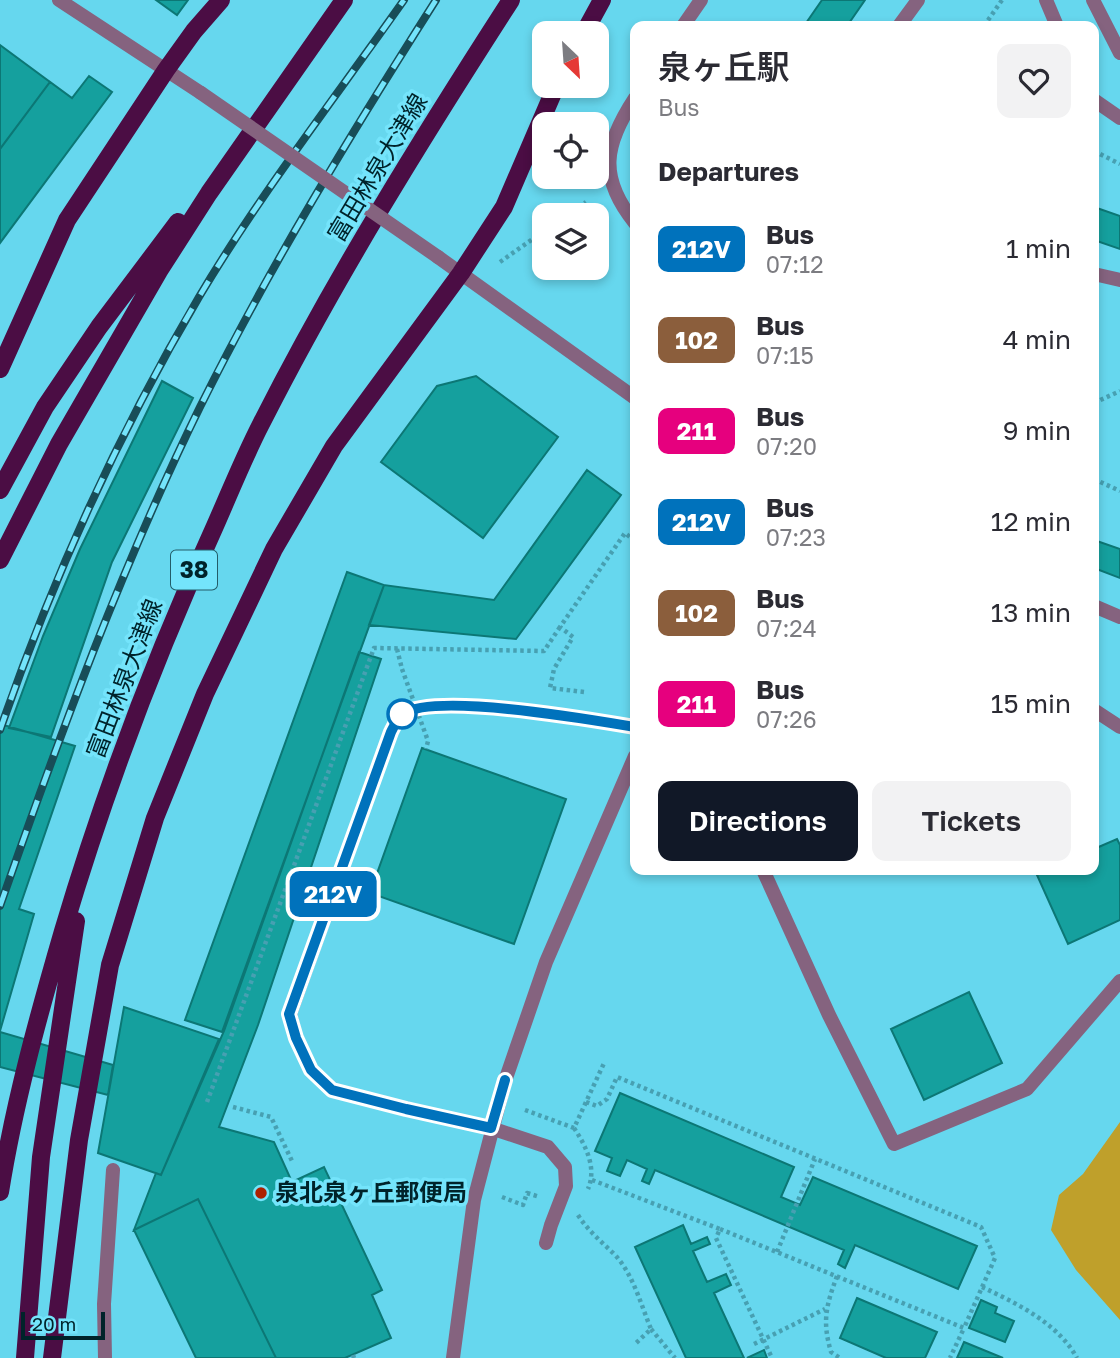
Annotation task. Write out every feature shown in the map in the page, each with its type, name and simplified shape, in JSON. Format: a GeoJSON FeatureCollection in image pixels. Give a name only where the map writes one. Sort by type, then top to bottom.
{"type":"FeatureCollection","features":[{"type":"Feature","properties":{"kind":"main road"},"geometry":{"type":"LineString","coordinates":[[0,369],[67,220],[166,70],[221,0]]}},
{"type":"Feature","properties":{"kind":"main road"},"geometry":{"type":"LineString","coordinates":[[0,561],[59,444],[159,271],[209,192],[344,0]]}},
{"type":"Feature","properties":{"kind":"main road","name":"富田林泉大津線"},"geometry":{"type":"LineString","coordinates":[[0,1192],[35,1032],[85,859],[119,760],[184,593],[259,426],[296,357],[413,153],[510,0]]}},
{"type":"Feature","properties":{"kind":"main road"},"geometry":{"type":"LineString","coordinates":[[591,21],[602,0]]}},
{"type":"Feature","properties":{"kind":"main road"},"geometry":{"type":"LineString","coordinates":[[52,1358],[79,1140],[110,965],[155,818],[205,694],[274,549],[334,446],[461,273],[504,207],[551,98]]}},
{"type":"Feature","properties":{"kind":"main road"},"geometry":{"type":"LineString","coordinates":[[0,489],[45,407],[100,327],[163,241],[262,118]]}},
{"type":"Feature","properties":{"kind":"main road","name":"38"},"geometry":{"type":"LineString","coordinates":[[24,1358],[41,1157],[85,859]]}},
{"type":"Feature","properties":{"kind":"street"},"geometry":{"type":"LineString","coordinates":[[59,0],[201,93],[461,273],[630,394]]}},
{"type":"Feature","properties":{"kind":"street"},"geometry":{"type":"LineString","coordinates":[[686,21],[701,0]]}},
{"type":"Feature","properties":{"kind":"street"},"geometry":{"type":"LineString","coordinates":[[903,21],[918,0]]}},
{"type":"Feature","properties":{"kind":"street"},"geometry":{"type":"LineString","coordinates":[[1046,0],[1055,21]]}},
{"type":"Feature","properties":{"kind":"street"},"geometry":{"type":"LineString","coordinates":[[1093,0],[1096,11],[1120,52]]}},
{"type":"Feature","properties":{"kind":"street"},"geometry":{"type":"LineString","coordinates":[[1099,103],[1120,118]]}},
{"type":"Feature","properties":{"kind":"street"},"geometry":{"type":"LineString","coordinates":[[630,106],[615,132],[607,160],[612,184],[630,216]]}},
{"type":"Feature","properties":{"kind":"street"},"geometry":{"type":"LineString","coordinates":[[1099,275],[1120,280]]}},
{"type":"Feature","properties":{"kind":"street"},"geometry":{"type":"LineString","coordinates":[[1099,608],[1120,617]]}},
{"type":"Feature","properties":{"kind":"street"},"geometry":{"type":"LineString","coordinates":[[546,1243],[566,1186],[565,1167],[548,1147],[532,1139],[491,1128],[332,1090],[311,1070],[296,1038],[289,1014],[391,732],[402,714],[424,706],[460,705],[630,726]]}},
{"type":"Feature","properties":{"kind":"street"},"geometry":{"type":"LineString","coordinates":[[1099,713],[1120,727]]}},
{"type":"Feature","properties":{"kind":"street"},"geometry":{"type":"LineString","coordinates":[[453,1358],[474,1200],[505,1080],[546,962],[630,768]]}},
{"type":"Feature","properties":{"kind":"street"},"geometry":{"type":"LineString","coordinates":[[765,875],[829,1015],[894,1144],[1027,1089],[1120,981]]}},
{"type":"Feature","properties":{"kind":"street"},"geometry":{"type":"LineString","coordinates":[[105,1358],[104,1304],[113,1170]]}},
{"type":"Feature","properties":{"kind":"path"},"geometry":{"type":"LineString","coordinates":[[987,21],[1002,0]]}},
{"type":"Feature","properties":{"kind":"path"},"geometry":{"type":"LineString","coordinates":[[1099,154],[1120,164]]}},
{"type":"Feature","properties":{"kind":"path"},"geometry":{"type":"LineString","coordinates":[[500,262],[532,239]]}},
{"type":"Feature","properties":{"kind":"path"},"geometry":{"type":"LineString","coordinates":[[1099,401],[1120,391]]}},
{"type":"Feature","properties":{"kind":"path"},"geometry":{"type":"LineString","coordinates":[[1099,481],[1120,491]]}},
{"type":"Feature","properties":{"kind":"path"},"geometry":{"type":"LineString","coordinates":[[207,1102],[374,648],[544,651],[625,533],[630,537]]}},
{"type":"Feature","properties":{"kind":"path"},"geometry":{"type":"LineString","coordinates":[[560,627],[573,636],[554,669],[550,688],[584,692]]}},
{"type":"Feature","properties":{"kind":"path"},"geometry":{"type":"LineString","coordinates":[[397,649],[428,741],[426,749]]}},
{"type":"Feature","properties":{"kind":"path"},"geometry":{"type":"LineString","coordinates":[[524,1110],[574,1128],[605,1061]]}},
{"type":"Feature","properties":{"kind":"path"},"geometry":{"type":"LineString","coordinates":[[586,1102],[597,1106],[607,1099],[617,1077],[981,1227],[995,1258],[950,1358]]}},
{"type":"Feature","properties":{"kind":"path"},"geometry":{"type":"LineString","coordinates":[[233,1107],[271,1117],[292,1161]]}},
{"type":"Feature","properties":{"kind":"path"},"geometry":{"type":"LineString","coordinates":[[777,1252],[815,1159]]}},
{"type":"Feature","properties":{"kind":"path"},"geometry":{"type":"LineString","coordinates":[[592,1180],[964,1328]]}},
{"type":"Feature","properties":{"kind":"path"},"geometry":{"type":"LineString","coordinates":[[502,1197],[523,1205],[527,1193],[540,1198]]}},
{"type":"Feature","properties":{"kind":"path"},"geometry":{"type":"LineString","coordinates":[[578,1215],[627,1272],[651,1329],[675,1358]]}},
{"type":"Feature","properties":{"kind":"path"},"geometry":{"type":"LineString","coordinates":[[720,1229],[716,1238],[772,1358]]}},
{"type":"Feature","properties":{"kind":"path"},"geometry":{"type":"LineString","coordinates":[[836,1276],[825,1309],[826,1334],[831,1352],[840,1358]]}},
{"type":"Feature","properties":{"kind":"path"},"geometry":{"type":"LineString","coordinates":[[982,1287],[1032,1313],[1055,1332],[1077,1358]]}},
{"type":"Feature","properties":{"kind":"path"},"geometry":{"type":"LineString","coordinates":[[754,1344],[825,1309]]}},
{"type":"Feature","properties":{"kind":"path"},"geometry":{"type":"LineString","coordinates":[[635,1344],[651,1329]]}},
{"type":"Feature","properties":{"kind":"shaded area"},"geometry":{"type":"Polygon","coordinates":[[[1120,1122],[1120,1320],[1076,1270],[1051,1230],[1059,1195],[1083,1174],[1120,1122]]]}},
{"type":"Feature","properties":{"kind":"building"},"geometry":{"type":"Polygon","coordinates":[[[156,0],[188,0],[177,15],[156,0]]]}},
{"type":"Feature","properties":{"kind":"building"},"geometry":{"type":"Polygon","coordinates":[[[822,0],[865,0],[850,21],[807,21],[822,0]]]}},
{"type":"Feature","properties":{"kind":"building"},"geometry":{"type":"Polygon","coordinates":[[[0,45],[50,82],[0,149],[0,45]]]}},
{"type":"Feature","properties":{"kind":"building"},"geometry":{"type":"Polygon","coordinates":[[[89,76],[112,92],[0,243],[0,149],[50,82],[72,98],[89,76]]]}},
{"type":"Feature","properties":{"kind":"building"},"geometry":{"type":"Polygon","coordinates":[[[1099,209],[1120,216],[1120,249],[1099,242],[1099,209]]]}},
{"type":"Feature","properties":{"kind":"building"},"geometry":{"type":"Polygon","coordinates":[[[476,376],[558,437],[483,538],[381,462],[437,386],[476,376]]]}},
{"type":"Feature","properties":{"kind":"building"},"geometry":{"type":"Polygon","coordinates":[[[162,381],[193,398],[112,562],[51,737],[9,728],[43,636],[80,549],[162,381]]]}},
{"type":"Feature","properties":{"kind":"building"},"geometry":{"type":"Polygon","coordinates":[[[587,470],[621,495],[516,639],[369,625],[384,585],[494,600],[587,470]]]}},
{"type":"Feature","properties":{"kind":"building"},"geometry":{"type":"Polygon","coordinates":[[[1099,542],[1120,549],[1120,578],[1099,570],[1099,542]]]}},
{"type":"Feature","properties":{"kind":"building"},"geometry":{"type":"Polygon","coordinates":[[[347,572],[384,585],[222,1032],[185,1020],[347,572]]]}},
{"type":"Feature","properties":{"kind":"building"},"geometry":{"type":"Polygon","coordinates":[[[359,652],[381,659],[258,1025],[219,1127],[274,1142],[292,1182],[324,1167],[382,1290],[372,1295],[391,1338],[345,1358],[276,1358],[198,1199],[134,1230],[156,1173],[161,1175],[224,1031],[359,652]]]}},
{"type":"Feature","properties":{"kind":"building"},"geometry":{"type":"Polygon","coordinates":[[[0,724],[75,746],[19,909],[34,914],[0,1031],[0,724]]]}},
{"type":"Feature","properties":{"kind":"building"},"geometry":{"type":"Polygon","coordinates":[[[422,748],[566,799],[514,944],[370,893],[422,748]]]}},
{"type":"Feature","properties":{"kind":"building"},"geometry":{"type":"Polygon","coordinates":[[[1117,839],[1120,845],[1120,920],[1068,944],[1037,875],[1099,875],[1099,847],[1117,839]]]}},
{"type":"Feature","properties":{"kind":"building"},"geometry":{"type":"Polygon","coordinates":[[[969,992],[1002,1063],[924,1100],[891,1029],[969,992]]]}},
{"type":"Feature","properties":{"kind":"building"},"geometry":{"type":"Polygon","coordinates":[[[124,1007],[219,1039],[161,1175],[98,1153],[124,1007]]]}},
{"type":"Feature","properties":{"kind":"building"},"geometry":{"type":"Polygon","coordinates":[[[0,1032],[113,1065],[108,1095],[0,1067],[0,1032]]]}},
{"type":"Feature","properties":{"kind":"building"},"geometry":{"type":"Polygon","coordinates":[[[620,1093],[794,1167],[781,1197],[800,1205],[813,1177],[977,1246],[958,1289],[855,1245],[845,1268],[838,1264],[844,1250],[655,1170],[649,1184],[642,1181],[647,1169],[627,1160],[620,1176],[607,1171],[612,1158],[595,1151],[620,1093]]]}},
{"type":"Feature","properties":{"kind":"building"},"geometry":{"type":"Polygon","coordinates":[[[198,1199],[276,1358],[196,1358],[134,1230],[198,1199]]]}},
{"type":"Feature","properties":{"kind":"building"},"geometry":{"type":"Polygon","coordinates":[[[683,1225],[691,1244],[707,1237],[710,1244],[693,1251],[707,1282],[726,1274],[731,1285],[714,1293],[744,1358],[686,1358],[635,1247],[683,1225]]]}},
{"type":"Feature","properties":{"kind":"building"},"geometry":{"type":"Polygon","coordinates":[[[857,1298],[937,1332],[925,1358],[886,1358],[840,1338],[857,1298]]]}},
{"type":"Feature","properties":{"kind":"building"},"geometry":{"type":"Polygon","coordinates":[[[981,1300],[997,1307],[995,1313],[1014,1321],[1005,1342],[969,1328],[981,1300]]]}},
{"type":"Feature","properties":{"kind":"building"},"geometry":{"type":"Polygon","coordinates":[[[964,1342],[1003,1358],[957,1358],[964,1342]]]}},
{"type":"Feature","properties":{"kind":"building"},"geometry":{"type":"Polygon","coordinates":[[[764,1350],[767,1358],[747,1358],[764,1350]]]}},
{"type":"Feature","properties":{"kind":"railway"},"geometry":{"type":"LineString","coordinates":[[0,730],[64,563],[114,455],[169,349],[247,221],[404,0]]}},
{"type":"Feature","properties":{"kind":"railway"},"geometry":{"type":"LineString","coordinates":[[0,906],[92,654],[144,529],[200,407],[313,200],[436,0]]}},
{"type":"Feature","properties":{"kind":"bus line","name":"212V"},"geometry":{"type":"LineString","coordinates":[[505,1080],[491,1128],[332,1090],[311,1070],[296,1038],[289,1014],[391,732],[402,714],[424,706],[460,705],[630,726]]}},
{"type":"Feature","properties":{"kind":"place","name":"泉北泉ヶ丘郵便局"},"geometry":{"type":"Point","coordinates":[261,1193]}}]}
